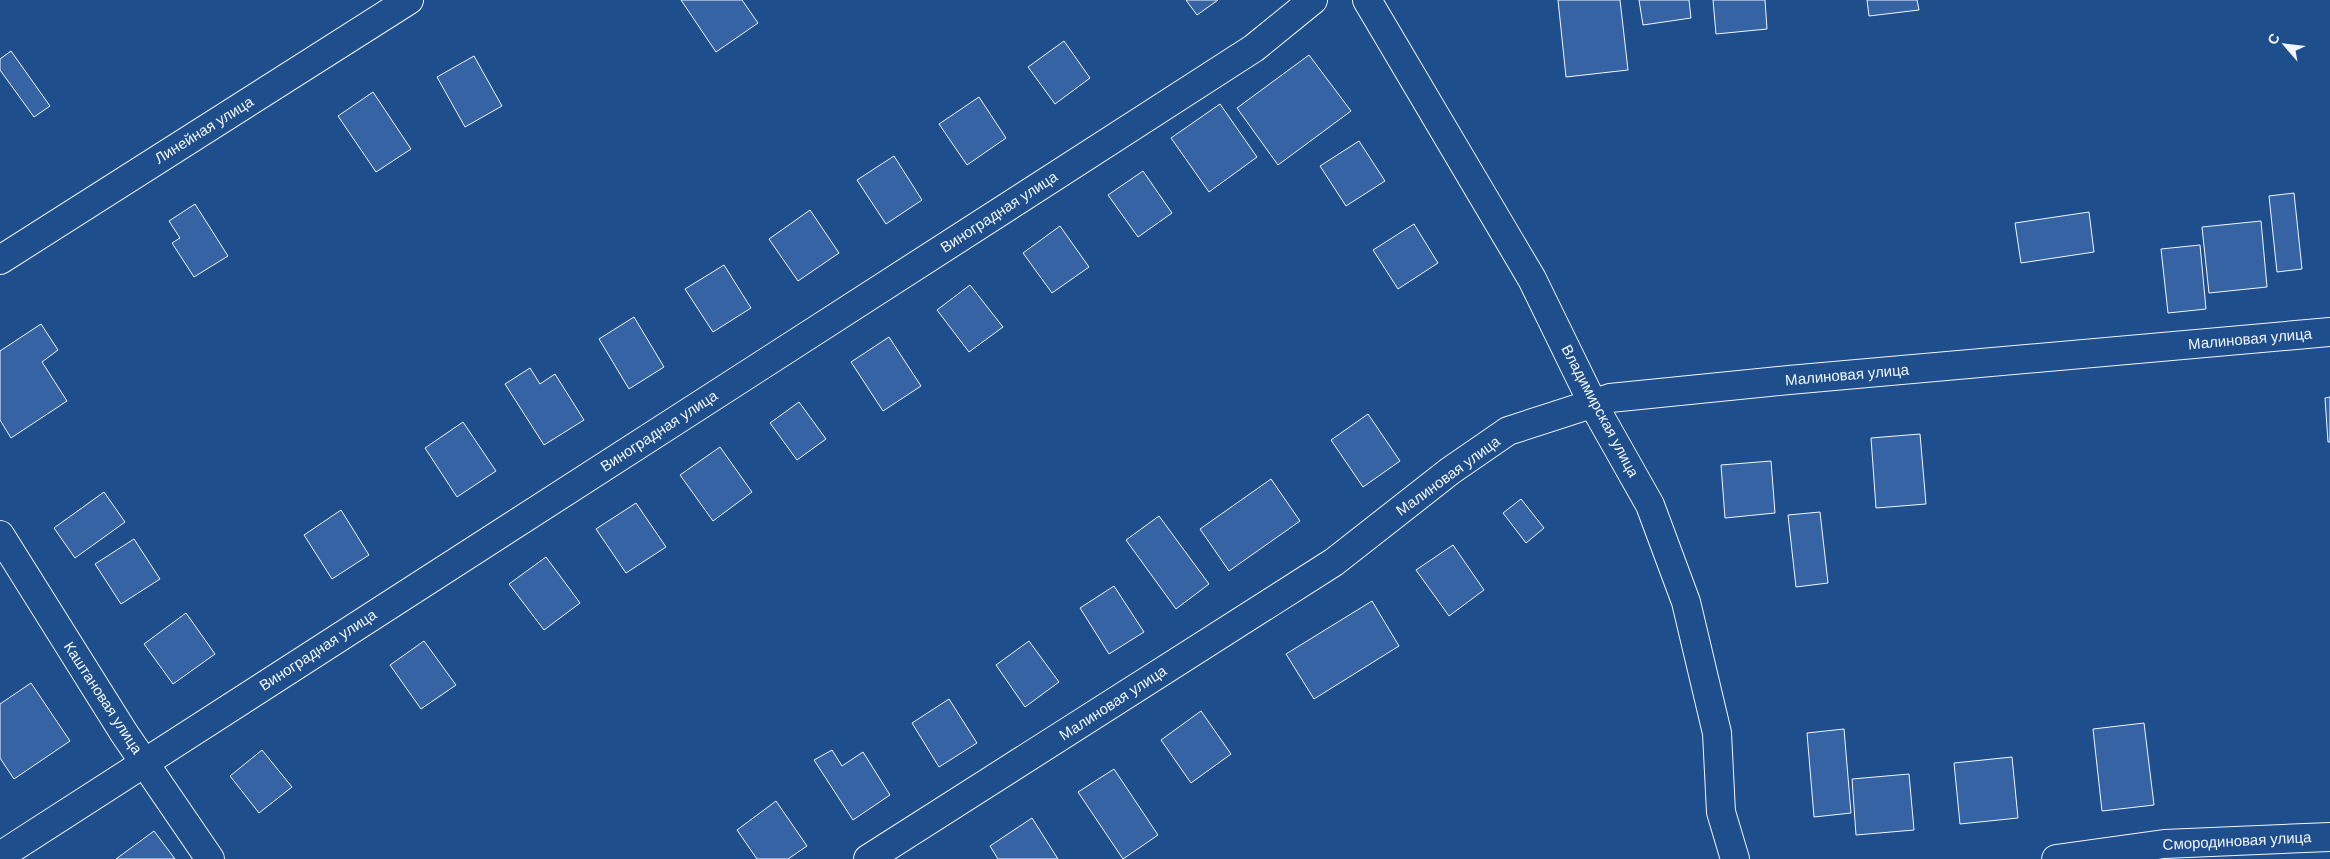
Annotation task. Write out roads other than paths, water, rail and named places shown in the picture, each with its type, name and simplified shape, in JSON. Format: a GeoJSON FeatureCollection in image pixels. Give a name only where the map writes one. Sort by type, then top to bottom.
{"type":"FeatureCollection","features":[{"type":"Feature","properties":{"kind":"street","name":"Линейная улица"},"geometry":{"type":"LineString","coordinates":[[0,260],[408,0]]}},
{"type":"Feature","properties":{"kind":"street","name":"Виноградная улица"},"geometry":{"type":"LineString","coordinates":[[0,856],[1254,48],[1313,0]]}},
{"type":"Feature","properties":{"kind":"street","name":"Владимирская улица"},"geometry":{"type":"LineString","coordinates":[[1367,0],[1532,279],[1593,404],[1650,505],[1686,602],[1717,733],[1721,812],[1735,859]]}},
{"type":"Feature","properties":{"kind":"street","name":"Малиновая улица"},"geometry":{"type":"LineString","coordinates":[[868,859],[1334,562],[1450,471],[1508,431],[1610,398],[1789,380],[2330,332]]}},
{"type":"Feature","properties":{"kind":"street","name":"Каштановая улица"},"geometry":{"type":"LineString","coordinates":[[0,535],[144,762],[210,859]]}},
{"type":"Feature","properties":{"kind":"street","name":"Смородиновая улица"},"geometry":{"type":"LineString","coordinates":[[2056,859],[2164,844],[2330,837]]}}]}
